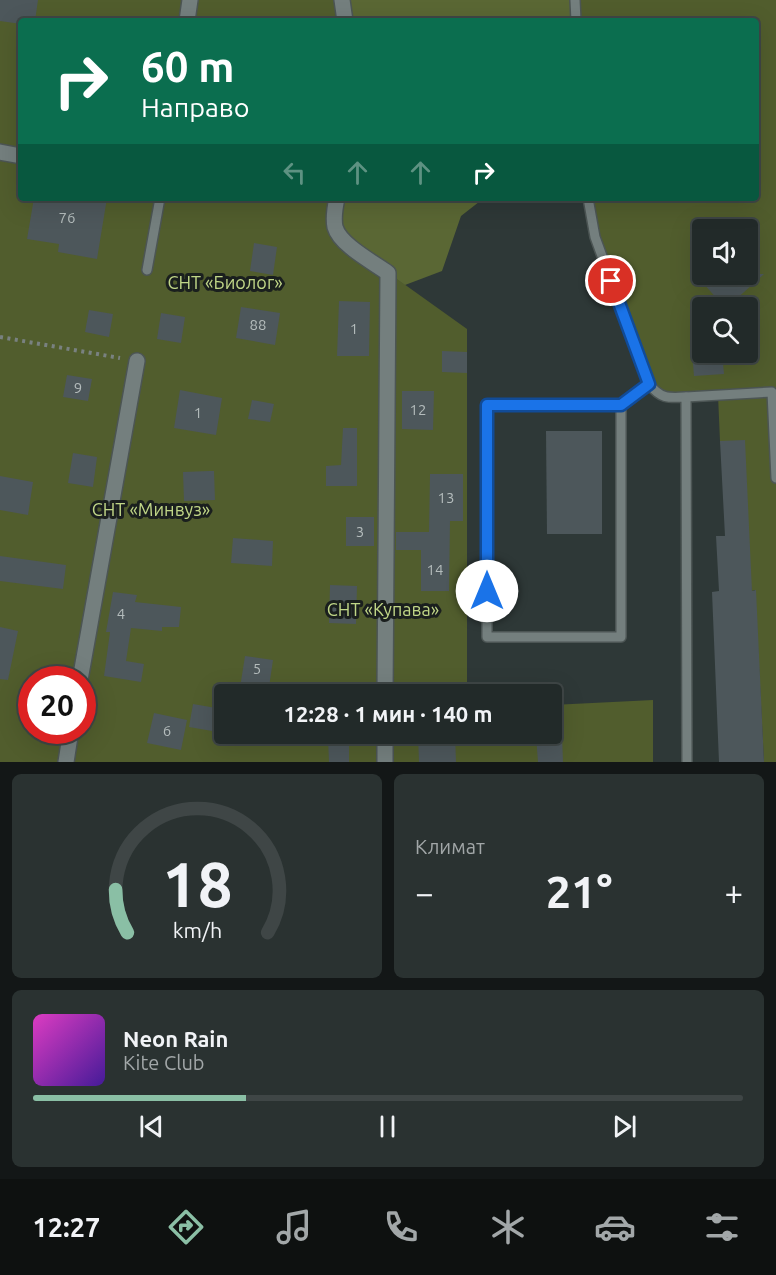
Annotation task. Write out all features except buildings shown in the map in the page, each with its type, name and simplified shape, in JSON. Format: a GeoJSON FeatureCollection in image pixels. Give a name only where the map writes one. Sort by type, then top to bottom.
{"type":"FeatureCollection","features":[{"type":"Feature","properties":{"kind":"street"},"geometry":{"type":"LineString","coordinates":[[187,18],[190,0]]}},
{"type":"Feature","properties":{"kind":"street"},"geometry":{"type":"LineString","coordinates":[[342,0],[345,18]]}},
{"type":"Feature","properties":{"kind":"street"},"geometry":{"type":"LineString","coordinates":[[0,152],[18,155]]}},
{"type":"Feature","properties":{"kind":"street"},"geometry":{"type":"LineString","coordinates":[[336,201],[334,217],[340,236],[388,273],[385,684]]}},
{"type":"Feature","properties":{"kind":"street"},"geometry":{"type":"LineString","coordinates":[[83,666],[137,361]]}},
{"type":"Feature","properties":{"kind":"street"},"geometry":{"type":"LineString","coordinates":[[66,762],[69,744]]}},
{"type":"Feature","properties":{"kind":"street"},"geometry":{"type":"LineString","coordinates":[[385,744],[385,762]]}},
{"type":"Feature","properties":{"kind":"lane"},"geometry":{"type":"LineString","coordinates":[[575,0],[576,18]]}},
{"type":"Feature","properties":{"kind":"lane"},"geometry":{"type":"LineString","coordinates":[[147,270],[159,201]]}},
{"type":"Feature","properties":{"kind":"lane"},"geometry":{"type":"LineString","coordinates":[[589,201],[595,237],[649,384],[666,398],[772,392],[776,478]]}},
{"type":"Feature","properties":{"kind":"lane"},"geometry":{"type":"LineString","coordinates":[[621,405],[621,637],[487,637],[487,405],[621,405],[649,384]]}},
{"type":"Feature","properties":{"kind":"lane"},"geometry":{"type":"LineString","coordinates":[[686,397],[687,762]]}},
{"type":"Feature","properties":{"kind":"path"},"geometry":{"type":"LineString","coordinates":[[0,337],[137,361]]}},
{"type":"Feature","properties":{"kind":"green space"},"geometry":{"type":"Polygon","coordinates":[[[0,0],[342,0],[345,18],[18,18],[18,201],[338,201],[348,244],[467,329],[467,684],[214,684],[214,744],[562,744],[562,705],[653,700],[653,762],[0,762],[0,0]]]}},
{"type":"Feature","properties":{"kind":"green space"},"geometry":{"type":"Polygon","coordinates":[[[342,0],[575,0],[576,18],[345,18],[342,0]]]}},
{"type":"Feature","properties":{"kind":"green space"},"geometry":{"type":"Polygon","coordinates":[[[575,0],[776,0],[776,762],[764,762],[755,590],[752,591],[720,441],[718,395],[667,398],[654,390],[595,237],[589,201],[759,201],[759,18],[576,18],[575,0]]]}},
{"type":"Feature","properties":{"kind":"green space"},"geometry":{"type":"Polygon","coordinates":[[[337,201],[480,201],[461,216],[442,271],[405,285],[340,236],[337,201]]]}},
{"type":"Feature","properties":{"kind":"route"},"geometry":{"type":"LineString","coordinates":[[487,591],[487,405],[621,405],[649,384],[611,281]]}},
{"type":"Feature","properties":{"kind":"park label","name":"СНТ «Биолог»"},"geometry":{"type":"Point","coordinates":[225,283]}},
{"type":"Feature","properties":{"kind":"park label","name":"СНТ «Минвуз»"},"geometry":{"type":"Point","coordinates":[151,510]}},
{"type":"Feature","properties":{"kind":"park label","name":"СНТ «Купава»"},"geometry":{"type":"Point","coordinates":[383,610]}}]}
